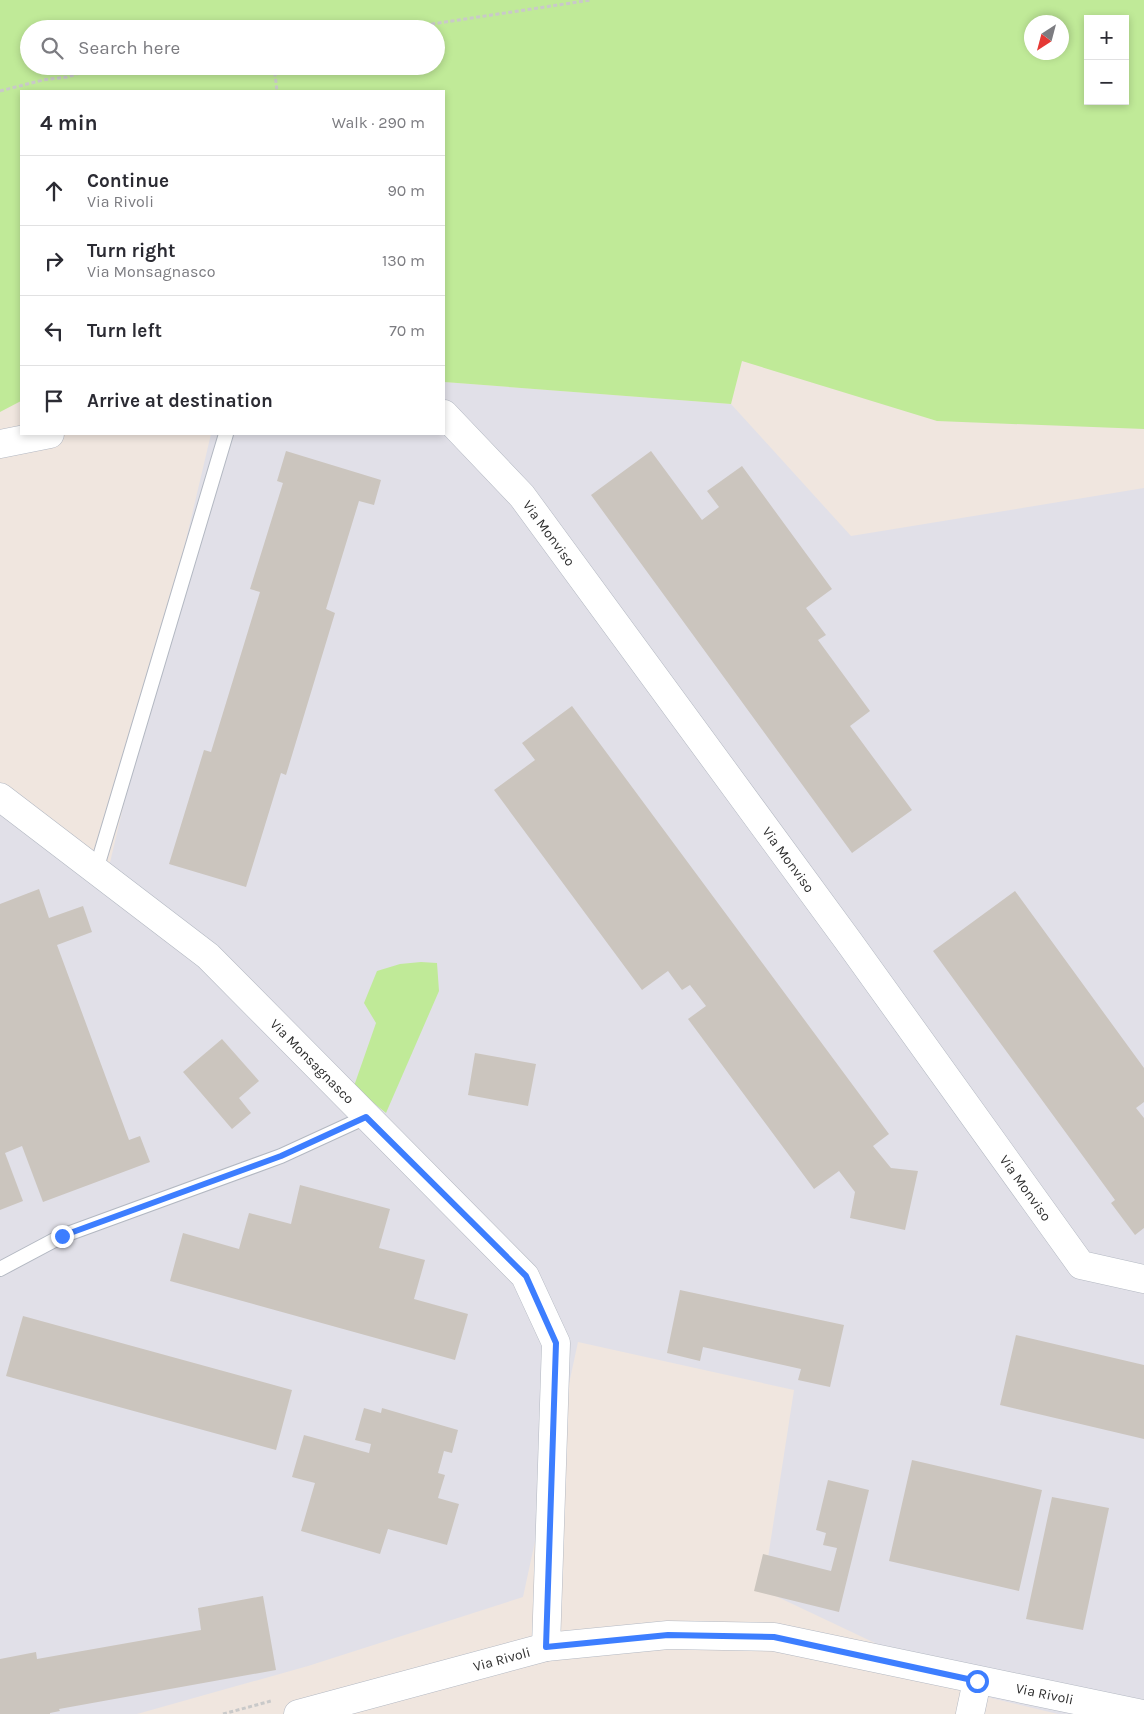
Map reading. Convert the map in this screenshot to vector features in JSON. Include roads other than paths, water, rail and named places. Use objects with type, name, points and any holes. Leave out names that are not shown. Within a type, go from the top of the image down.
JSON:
[{"type":"street","name":"Via Monviso","points":[[445,415],[522,496],[843,934],[1081,1265],[1144,1279]]},
{"type":"street","points":[[0,444],[45,435]]},
{"type":"street","name":"Via Monsagnasco","points":[[0,797],[208,956],[526,1276],[556,1343],[546,1647]]},
{"type":"street","name":"Via Rivoli","points":[[298,1714],[546,1647],[668,1635],[774,1637],[1142,1714]]},
{"type":"street","points":[[970,1714],[977,1681]]},
{"type":"lane","points":[[96,870],[226,435]]},
{"type":"lane","points":[[0,1269],[62,1236],[281,1156],[366,1117]]}]
